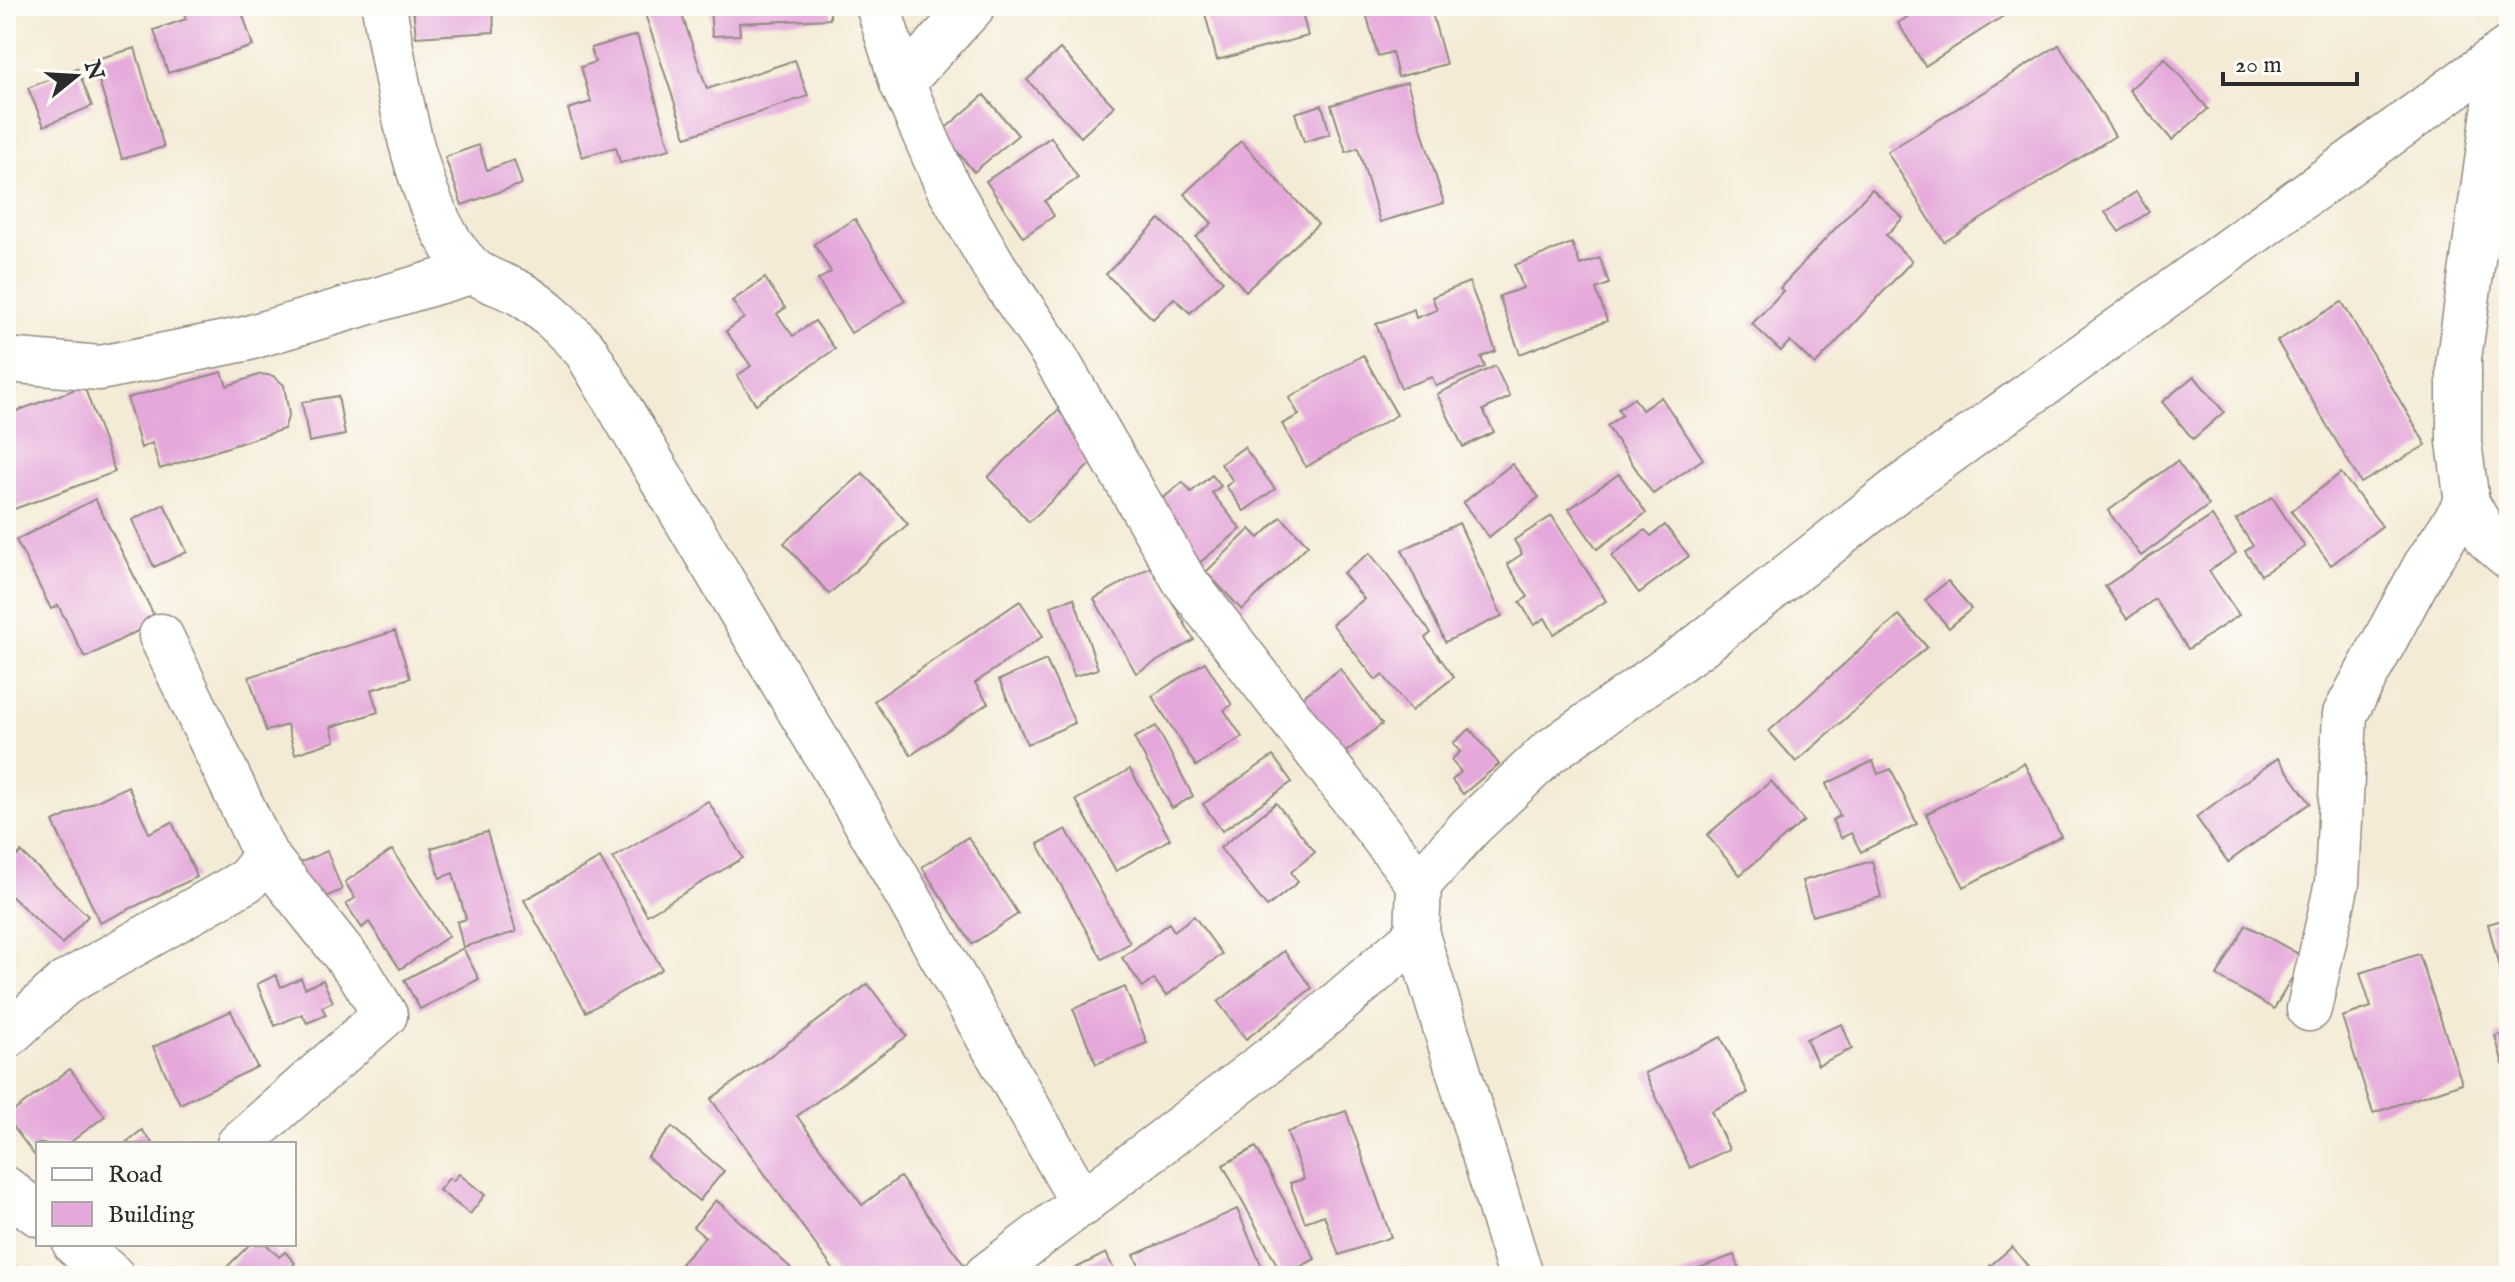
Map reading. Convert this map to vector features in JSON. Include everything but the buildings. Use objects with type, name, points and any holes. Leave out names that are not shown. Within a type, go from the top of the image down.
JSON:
[{"type":"street","points":[[384,6],[395,72],[443,235],[474,271],[522,294],[559,322],[586,351],[865,821],[1083,1204]]},
{"type":"street","points":[[878,6],[902,83],[947,185],[995,268],[1054,355],[1184,580],[1419,884]]},
{"type":"street","points":[[902,83],[973,6]]},
{"type":"street","points":[[2506,52],[2459,358],[2459,442],[2467,503],[2488,539],[2509,557]]},
{"type":"street","points":[[1521,1276],[1417,935],[1419,884],[1470,827],[1548,753],[1699,646],[1897,490],[2506,52]]},
{"type":"street","points":[[6,360],[100,368],[245,339],[474,271]]},
{"type":"street","points":[[2309,1009],[2337,883],[2345,714],[2425,566],[2467,503]]},
{"type":"street","points":[[161,636],[266,856],[360,974],[385,1015],[241,1142]]},
{"type":"street","points":[[6,1037],[64,984],[247,880],[266,856]]},
{"type":"street","points":[[986,1276],[1298,1038],[1417,935]]},
{"type":"street","points":[[6,1189],[36,1212]]}]
